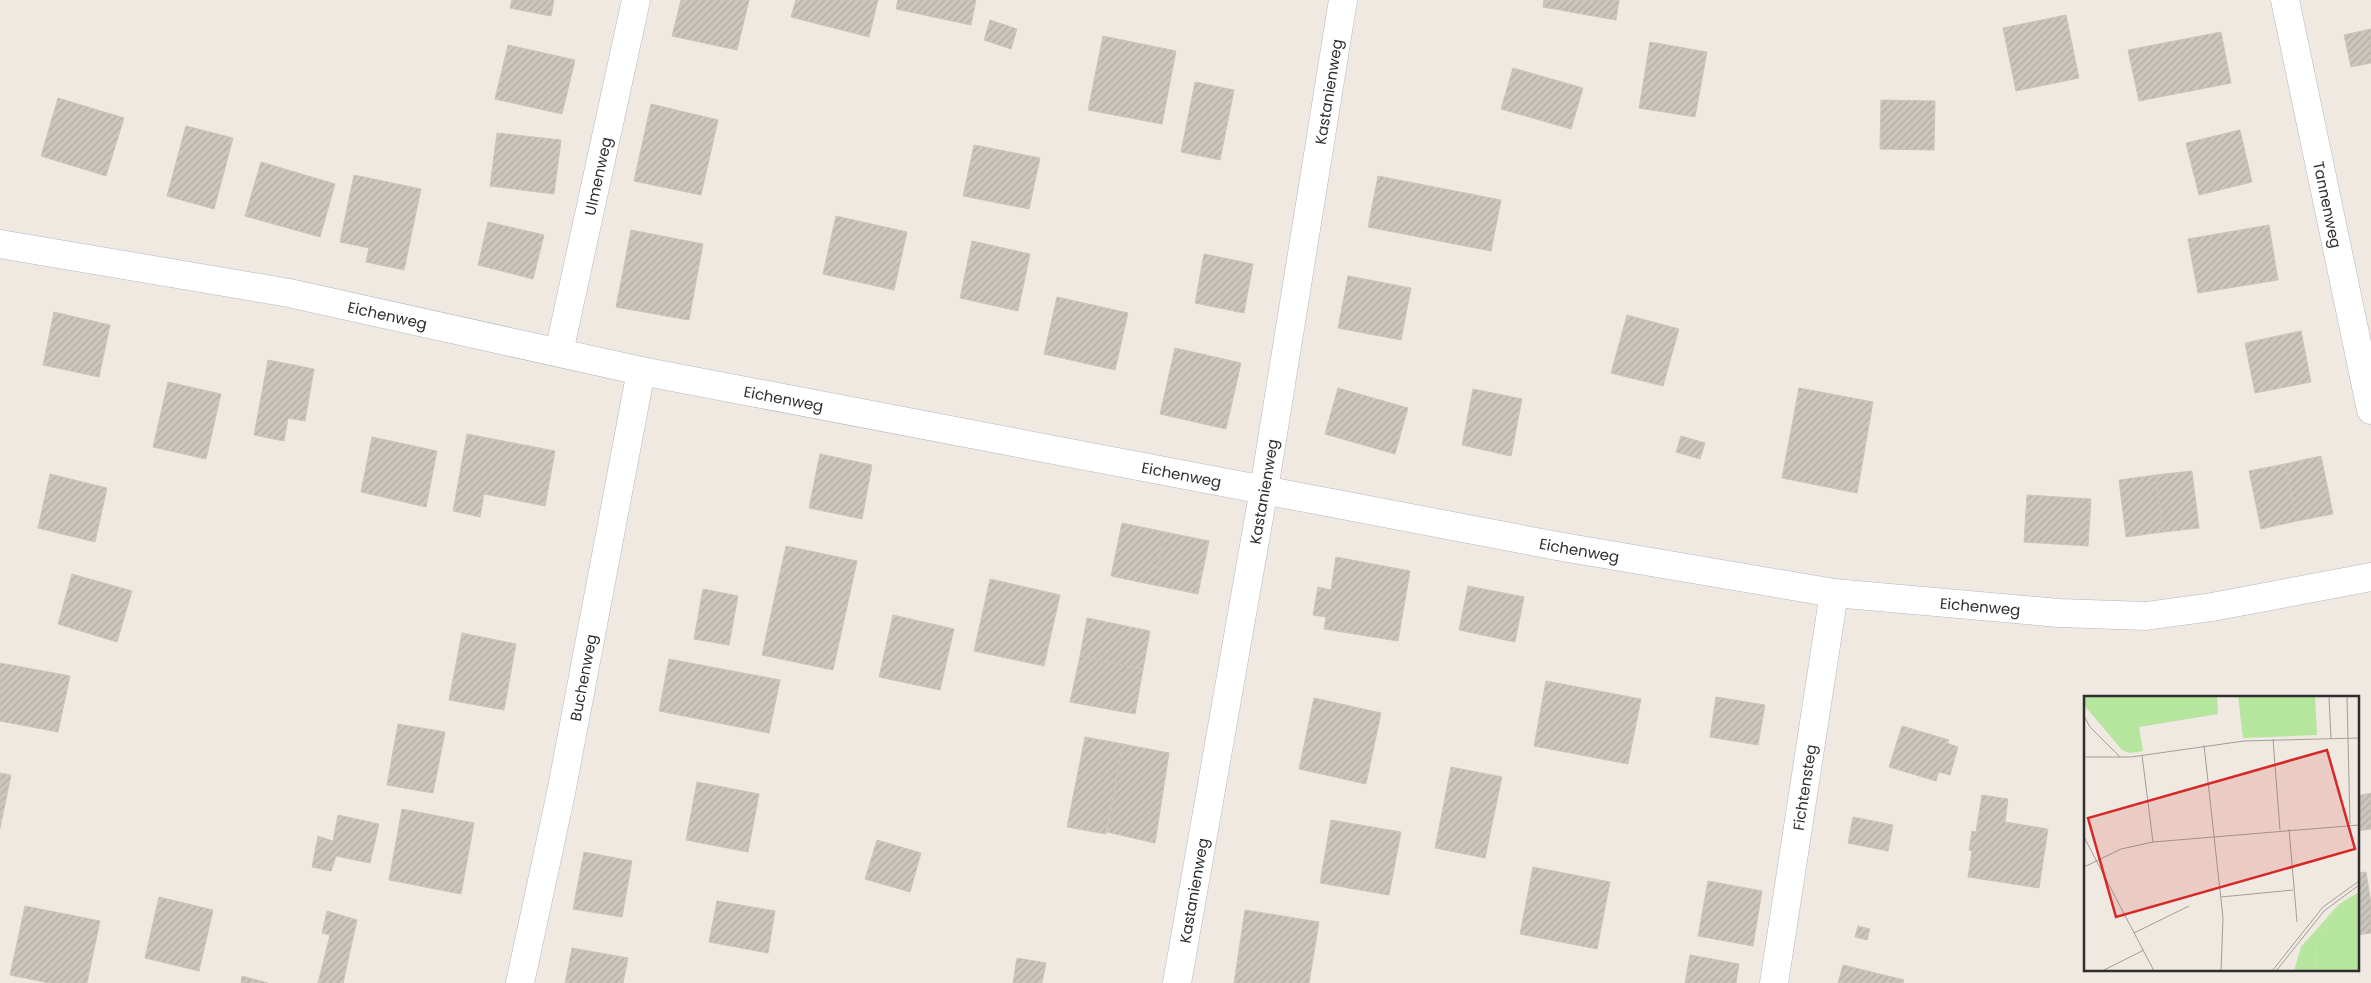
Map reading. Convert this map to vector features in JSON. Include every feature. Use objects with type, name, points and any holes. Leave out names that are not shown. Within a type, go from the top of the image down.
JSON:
[{"type":"street","name":"Ulmenweg","points":[[559,352],[636,0]]},
{"type":"street","name":"Kastanienweg","points":[[1177,983],[1264,489],[1343,0]]},
{"type":"street","name":"Tannenweg","points":[[2286,0],[2371,410]]},
{"type":"street","name":"Eichenweg","points":[[0,244],[288,293],[641,371],[1557,546],[1834,593],[2059,613],[2146,616],[2212,607],[2371,577]]},
{"type":"street","name":"Buchenweg","points":[[520,983],[561,793],[641,371]]},
{"type":"street","name":"Fichtensteg","points":[[1774,983],[1834,593]]},
{"type":"building","points":[[512,0],[554,0],[551,16],[510,8]]},
{"type":"building","points":[[681,0],[749,0],[737,50],[672,36]]},
{"type":"building","points":[[796,0],[878,0],[869,37],[791,17]]},
{"type":"building","points":[[898,0],[976,0],[971,25],[896,9]]},
{"type":"building","points":[[1544,0],[1619,0],[1616,20],[1543,7]]},
{"type":"building","points":[[2066,15],[2079,78],[2016,91],[2003,28]]},
{"type":"building","points":[[990,20],[1017,29],[1011,49],[984,40]]},
{"type":"building","points":[[2371,29],[2371,63],[2351,67],[2344,35]]},
{"type":"building","points":[[2221,32],[2231,83],[2139,101],[2128,50]]},
{"type":"building","points":[[1103,36],[1176,51],[1162,124],[1088,110]]},
{"type":"building","points":[[1650,42],[1707,52],[1695,117],[1639,108]]},
{"type":"building","points":[[508,45],[575,60],[562,114],[495,99]]},
{"type":"building","points":[[1513,68],[1583,88],[1571,129],[1501,109]]},
{"type":"building","points":[[1195,82],[1234,90],[1220,160],[1181,152]]},
{"type":"building","points":[[58,98],[124,118],[106,176],[41,156]]},
{"type":"building","points":[[1881,100],[1935,101],[1934,150],[1880,149]]},
{"type":"building","points":[[651,104],[718,120],[701,195],[634,181]]},
{"type":"building","points":[[186,126],[233,138],[214,209],[167,196]]},
{"type":"building","points":[[2240,130],[2252,182],[2199,195],[2186,143]]},
{"type":"building","points":[[497,133],[561,140],[554,194],[490,186]]},
{"type":"building","points":[[974,145],[1040,158],[1029,209],[963,196]]},
{"type":"building","points":[[261,162],[335,184],[320,237],[245,216]]},
{"type":"building","points":[[354,175],[421,189],[404,270],[366,262],[369,248],[340,242]]},
{"type":"building","points":[[1378,176],[1501,200],[1491,251],[1368,227]]},
{"type":"building","points":[[836,216],[907,232],[894,290],[823,274]]},
{"type":"building","points":[[488,222],[544,235],[533,279],[478,265]]},
{"type":"building","points":[[2269,225],[2278,280],[2198,293],[2188,239]]},
{"type":"building","points":[[631,230],[703,244],[689,320],[616,307]]},
{"type":"building","points":[[972,241],[1030,254],[1018,311],[960,298]]},
{"type":"building","points":[[1204,254],[1253,264],[1244,313],[1195,303]]},
{"type":"building","points":[[1348,276],[1411,288],[1401,340],[1338,328]]},
{"type":"building","points":[[1057,297],[1128,313],[1115,370],[1044,354]]},
{"type":"building","points":[[54,312],[110,325],[99,377],[43,365]]},
{"type":"building","points":[[1627,315],[1679,329],[1663,386],[1611,373]]},
{"type":"building","points":[[2301,331],[2311,382],[2255,393],[2245,343]]},
{"type":"building","points":[[1175,348],[1241,363],[1226,429],[1160,414]]},
{"type":"building","points":[[268,360],[314,369],[305,421],[288,418],[284,441],[254,435]]},
{"type":"building","points":[[168,382],[221,394],[206,459],[153,447]]},
{"type":"building","points":[[1338,388],[1408,408],[1395,454],[1325,434]]},
{"type":"building","points":[[1799,388],[1873,402],[1857,493],[1782,478]]},
{"type":"building","points":[[1473,389],[1522,399],[1511,456],[1462,445]]},
{"type":"building","points":[[467,434],[555,451],[545,506],[484,494],[480,517],[453,511]]},
{"type":"building","points":[[1681,436],[1705,443],[1700,459],[1676,452]]},
{"type":"building","points":[[372,437],[437,451],[426,507],[361,492]]},
{"type":"building","points":[[820,454],[872,465],[862,519],[809,508]]},
{"type":"building","points":[[2321,456],[2333,514],[2297,521],[2285,464]]},
{"type":"building","points":[[2285,464],[2297,521],[2261,529],[2249,471]]},
{"type":"building","points":[[2192,471],[2199,528],[2163,532],[2156,475]]},
{"type":"building","points":[[50,474],[107,488],[95,542],[38,528]]},
{"type":"building","points":[[2156,475],[2163,532],[2126,537],[2119,480]]},
{"type":"building","points":[[2027,495],[2091,499],[2088,546],[2024,542]]},
{"type":"building","points":[[1122,523],[1165,532],[1154,585],[1111,576]]},
{"type":"building","points":[[1165,532],[1209,541],[1198,594],[1154,585]]},
{"type":"building","points":[[786,546],[857,561],[833,670],[762,655]]},
{"type":"building","points":[[1336,557],[1410,571],[1398,641],[1324,629],[1326,617],[1313,615],[1318,587],[1331,590]]},
{"type":"building","points":[[72,574],[132,591],[117,642],[58,624]]},
{"type":"building","points":[[990,579],[1060,595],[1044,666],[974,651]]},
{"type":"building","points":[[1468,586],[1524,597],[1515,642],[1459,630]]},
{"type":"building","points":[[703,589],[738,596],[729,645],[694,639]]},
{"type":"building","points":[[893,615],[954,629],[940,690],[879,677]]},
{"type":"building","points":[[1087,618],[1150,631],[1143,669],[1080,656]]},
{"type":"building","points":[[462,633],[516,644],[504,710],[449,700]]},
{"type":"building","points":[[1080,656],[1143,669],[1135,714],[1070,702]]},
{"type":"building","points":[[669,659],[780,680],[769,733],[659,711]]},
{"type":"building","points":[[0,663],[70,676],[58,732],[0,721]]},
{"type":"building","points":[[1546,681],[1641,699],[1628,764],[1534,746]]},
{"type":"building","points":[[1716,697],[1765,705],[1758,745],[1710,737]]},
{"type":"building","points":[[1314,698],[1381,713],[1366,784],[1299,769]]},
{"type":"building","points":[[398,724],[445,732],[433,793],[387,785]]},
{"type":"building","points":[[1902,726],[1949,740],[1947,743],[1958,747],[1950,775],[1939,772],[1936,781],[1889,767]]},
{"type":"building","points":[[1085,737],[1123,744],[1106,834],[1067,827]]},
{"type":"building","points":[[1123,744],[1169,753],[1155,843],[1107,832]]},
{"type":"building","points":[[1451,767],[1502,777],[1485,858],[1435,848]]},
{"type":"building","points":[[0,773],[11,775],[0,828]]},
{"type":"building","points":[[697,782],[759,794],[748,852],[686,840]]},
{"type":"building","points":[[2371,793],[2371,829],[2358,831],[2358,796]]},
{"type":"building","points":[[1982,795],[2008,799],[2005,822],[2048,829],[2039,888],[1968,877],[1972,851],[1969,850],[1972,831],[1976,832]]},
{"type":"building","points":[[402,809],[474,823],[461,894],[389,880]]},
{"type":"building","points":[[338,815],[379,824],[370,863],[336,856],[331,871],[312,867],[318,836],[333,841]]},
{"type":"building","points":[[1853,817],[1893,825],[1888,851],[1848,843]]},
{"type":"building","points":[[1331,820],[1401,832],[1389,895],[1320,883]]},
{"type":"building","points":[[877,840],[921,853],[910,892],[865,879]]},
{"type":"building","points":[[584,852],[632,861],[622,917],[573,909]]},
{"type":"building","points":[[1533,867],[1610,882],[1597,949],[1520,934]]},
{"type":"building","points":[[2366,872],[2371,903],[2371,933],[2358,935],[2358,873]]},
{"type":"building","points":[[1708,881],[1762,891],[1753,946],[1698,936]]},
{"type":"building","points":[[159,897],[213,910],[199,971],[145,958]]},
{"type":"building","points":[[717,901],[775,911],[768,953],[709,942]]},
{"type":"building","points":[[25,906],[100,921],[87,983],[49,983],[10,975]]},
{"type":"building","points":[[1245,910],[1319,922],[1309,983],[1234,983]]},
{"type":"building","points":[[327,911],[357,920],[343,983],[318,983],[330,935],[322,933]]},
{"type":"building","points":[[1858,926],[1870,929],[1867,940],[1855,937]]},
{"type":"building","points":[[572,948],[628,958],[623,983],[565,983]]},
{"type":"building","points":[[1690,955],[1739,964],[1736,983],[1685,983]]},
{"type":"building","points":[[1017,958],[1046,963],[1042,983],[1013,983]]},
{"type":"building","points":[[1843,965],[1904,980],[1903,983],[1838,983]]},
{"type":"building","points":[[242,976],[268,983],[241,983]]}]
